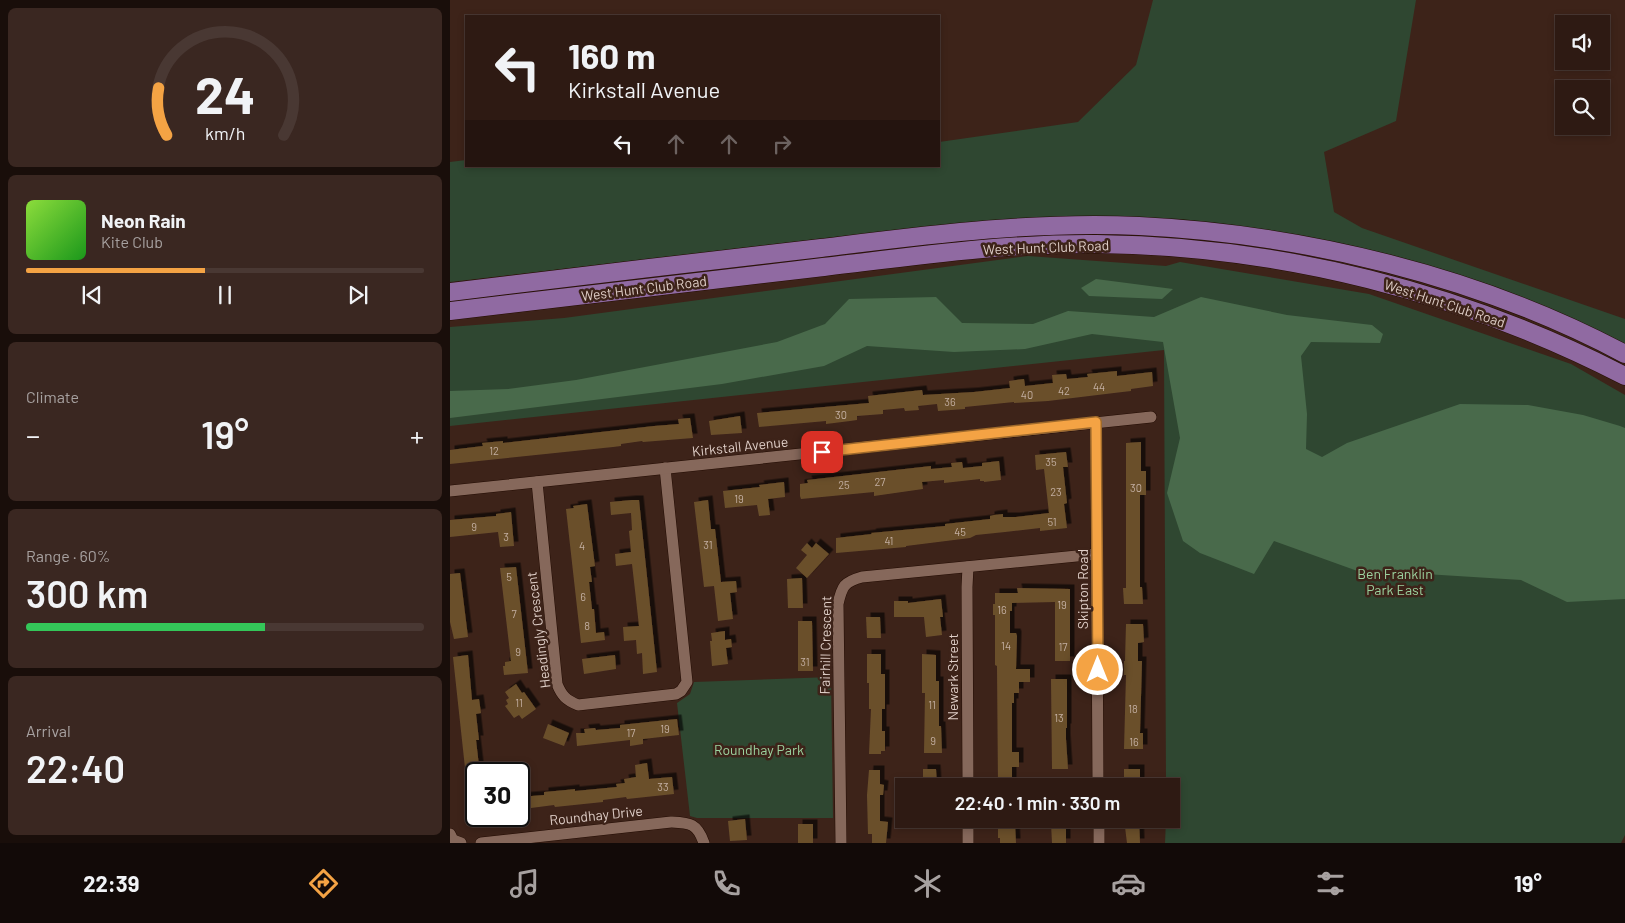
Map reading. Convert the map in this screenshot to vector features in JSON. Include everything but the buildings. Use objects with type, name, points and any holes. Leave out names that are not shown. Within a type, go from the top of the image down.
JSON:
[{"type":"main road","name":"West Hunt Club Road","points":[[450,292],[956,232],[1050,226],[1139,226],[1199,230],[1282,241],[1398,267],[1473,290],[1526,309],[1552,319],[1625,354]]},
{"type":"main road","name":"West Hunt Club Road","points":[[450,311],[974,249],[1066,244],[1165,247],[1228,253],[1288,262],[1415,291],[1531,332],[1625,376]]},
{"type":"street","name":"Kirkstall Avenue","points":[[450,491],[1151,417]]},
{"type":"street","name":"Skipton Road","points":[[1096,422],[1098,778]]},
{"type":"street","name":"Headingly Crescent","points":[[537,482],[557,684],[562,695],[568,701],[578,705],[676,694],[681,691],[687,682],[665,468]]},
{"type":"street","name":"Fairhill Crescent","points":[[841,843],[838,604],[841,590],[848,581],[862,576],[1097,554]]},
{"type":"street","name":"Newark Street","points":[[968,567],[966,587],[968,778]]},
{"type":"street","name":"Roundhay Drive","points":[[481,843],[671,822],[692,824],[700,833],[704,843]]},
{"type":"street","points":[[968,828],[968,843]]},
{"type":"street","points":[[1098,828],[1099,843]]},
{"type":"street","points":[[450,834],[453,840],[461,843]]},
{"type":"green space","points":[[1153,0],[1416,0],[1396,121],[1324,152],[1334,212],[1362,228],[1625,319],[1625,347],[1421,265],[1309,237],[1149,218],[1046,217],[886,231],[450,282],[450,162],[465,160],[465,167],[940,167],[940,142],[1078,122],[1136,65]]},
{"type":"green space","name":"Ben Franklin Park East","points":[[1028,256],[1166,266],[1180,262],[1369,294],[1571,364],[1625,395],[1625,835],[1621,843],[1165,843],[1166,828],[1180,828],[1180,778],[1166,778],[1164,350],[450,426],[450,327],[564,318]]},
{"type":"green space","points":[[1096,279],[1173,289],[1162,299],[1089,296],[1081,288]]},
{"type":"green space","points":[[936,297],[962,323],[1033,324],[1068,311],[1154,317],[1201,297],[1287,315],[1372,325],[1383,334],[1380,343],[1311,342],[1301,356],[1307,414],[1306,449],[1322,457],[1347,443],[1460,404],[1528,405],[1583,415],[1625,428],[1625,599],[1567,602],[1521,580],[1409,573],[1386,575],[1363,573],[1274,541],[1254,574],[1200,553],[1183,541],[1167,493],[1180,438],[1163,342],[1092,334],[1025,349],[954,352],[867,346],[824,366],[722,384],[450,418],[450,391],[508,389],[576,380],[777,342],[825,324],[849,299]]},
{"type":"green space","name":"Roundhay Park","points":[[831,677],[833,818],[697,818],[690,816],[677,703],[690,694],[694,682]]},
{"type":"route","points":[[822,452],[1096,422],[1098,670]]}]
